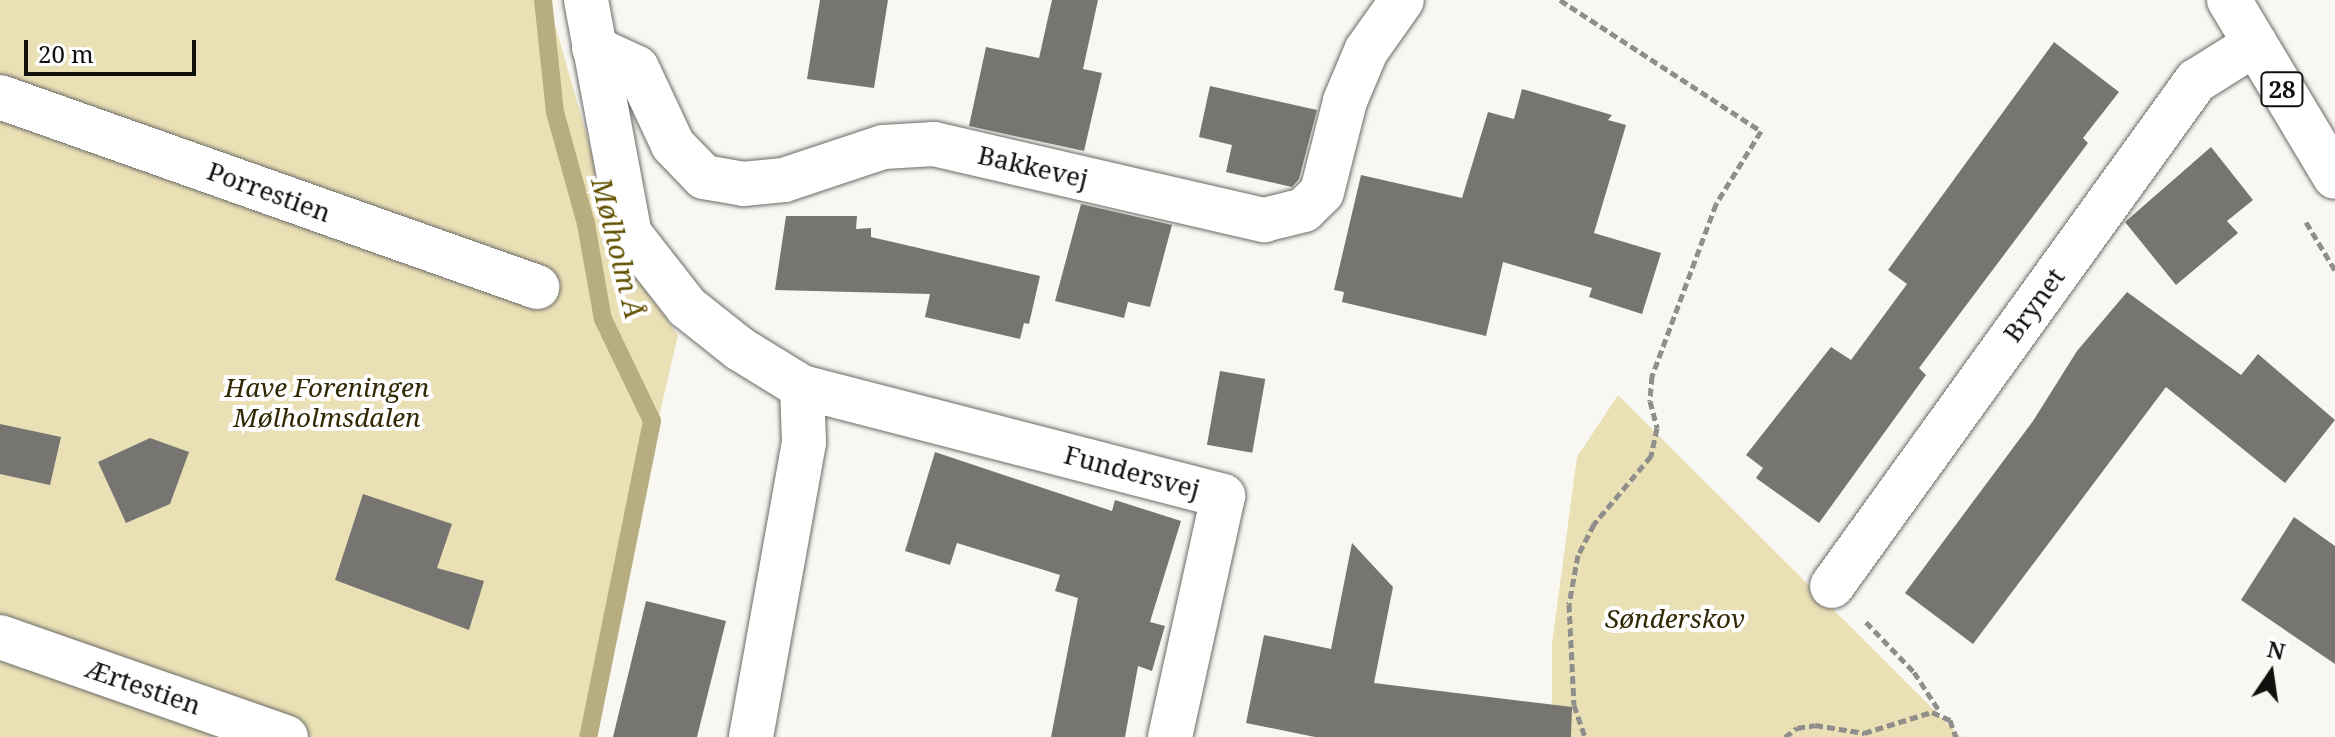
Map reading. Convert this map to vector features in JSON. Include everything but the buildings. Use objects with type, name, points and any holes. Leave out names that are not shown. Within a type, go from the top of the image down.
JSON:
[{"type":"street","name":"Fundersvej","points":[[586,0],[630,234],[687,307],[740,349],[802,387],[1223,496],[1170,737]]},
{"type":"street","name":"Bakkevej","points":[[594,48],[637,68],[673,145],[704,177],[743,184],[784,180],[883,147],[934,144],[1264,220],[1304,210],[1322,192],[1345,101],[1366,51],[1402,0]]},
{"type":"street","name":"28","points":[[2229,0],[2331,160]]},
{"type":"street","name":"Brynet","points":[[1832,586],[2196,81],[2255,44]]},
{"type":"street","name":"Porrestien","points":[[0,97],[537,287]]},
{"type":"street","points":[[751,737],[804,442],[802,387]]},
{"type":"street","name":"Ærtestien","points":[[0,637],[286,737]]},
{"type":"path","points":[[1560,0],[1761,131],[1716,204],[1652,376],[1650,401],[1657,428],[1651,456],[1594,524],[1578,555],[1569,604],[1574,705],[1585,737]]},
{"type":"path","points":[[1832,586],[1914,672],[1956,737]]},
{"type":"path","points":[[1785,737],[1797,728],[1815,725],[1864,733],[1941,713]]},
{"type":"green space","name":"Have Foreningen Mølholmsdalen","points":[[0,0],[548,0],[621,256],[678,335],[584,737],[0,737]]},
{"type":"green space","name":"Sønderskov","points":[[1618,395],[1961,737],[1552,737],[1552,644],[1577,457]]},
{"type":"waterway","name":"Mølholm Å","points":[[543,0],[555,112],[586,224],[603,319],[652,421],[588,737]]}]
